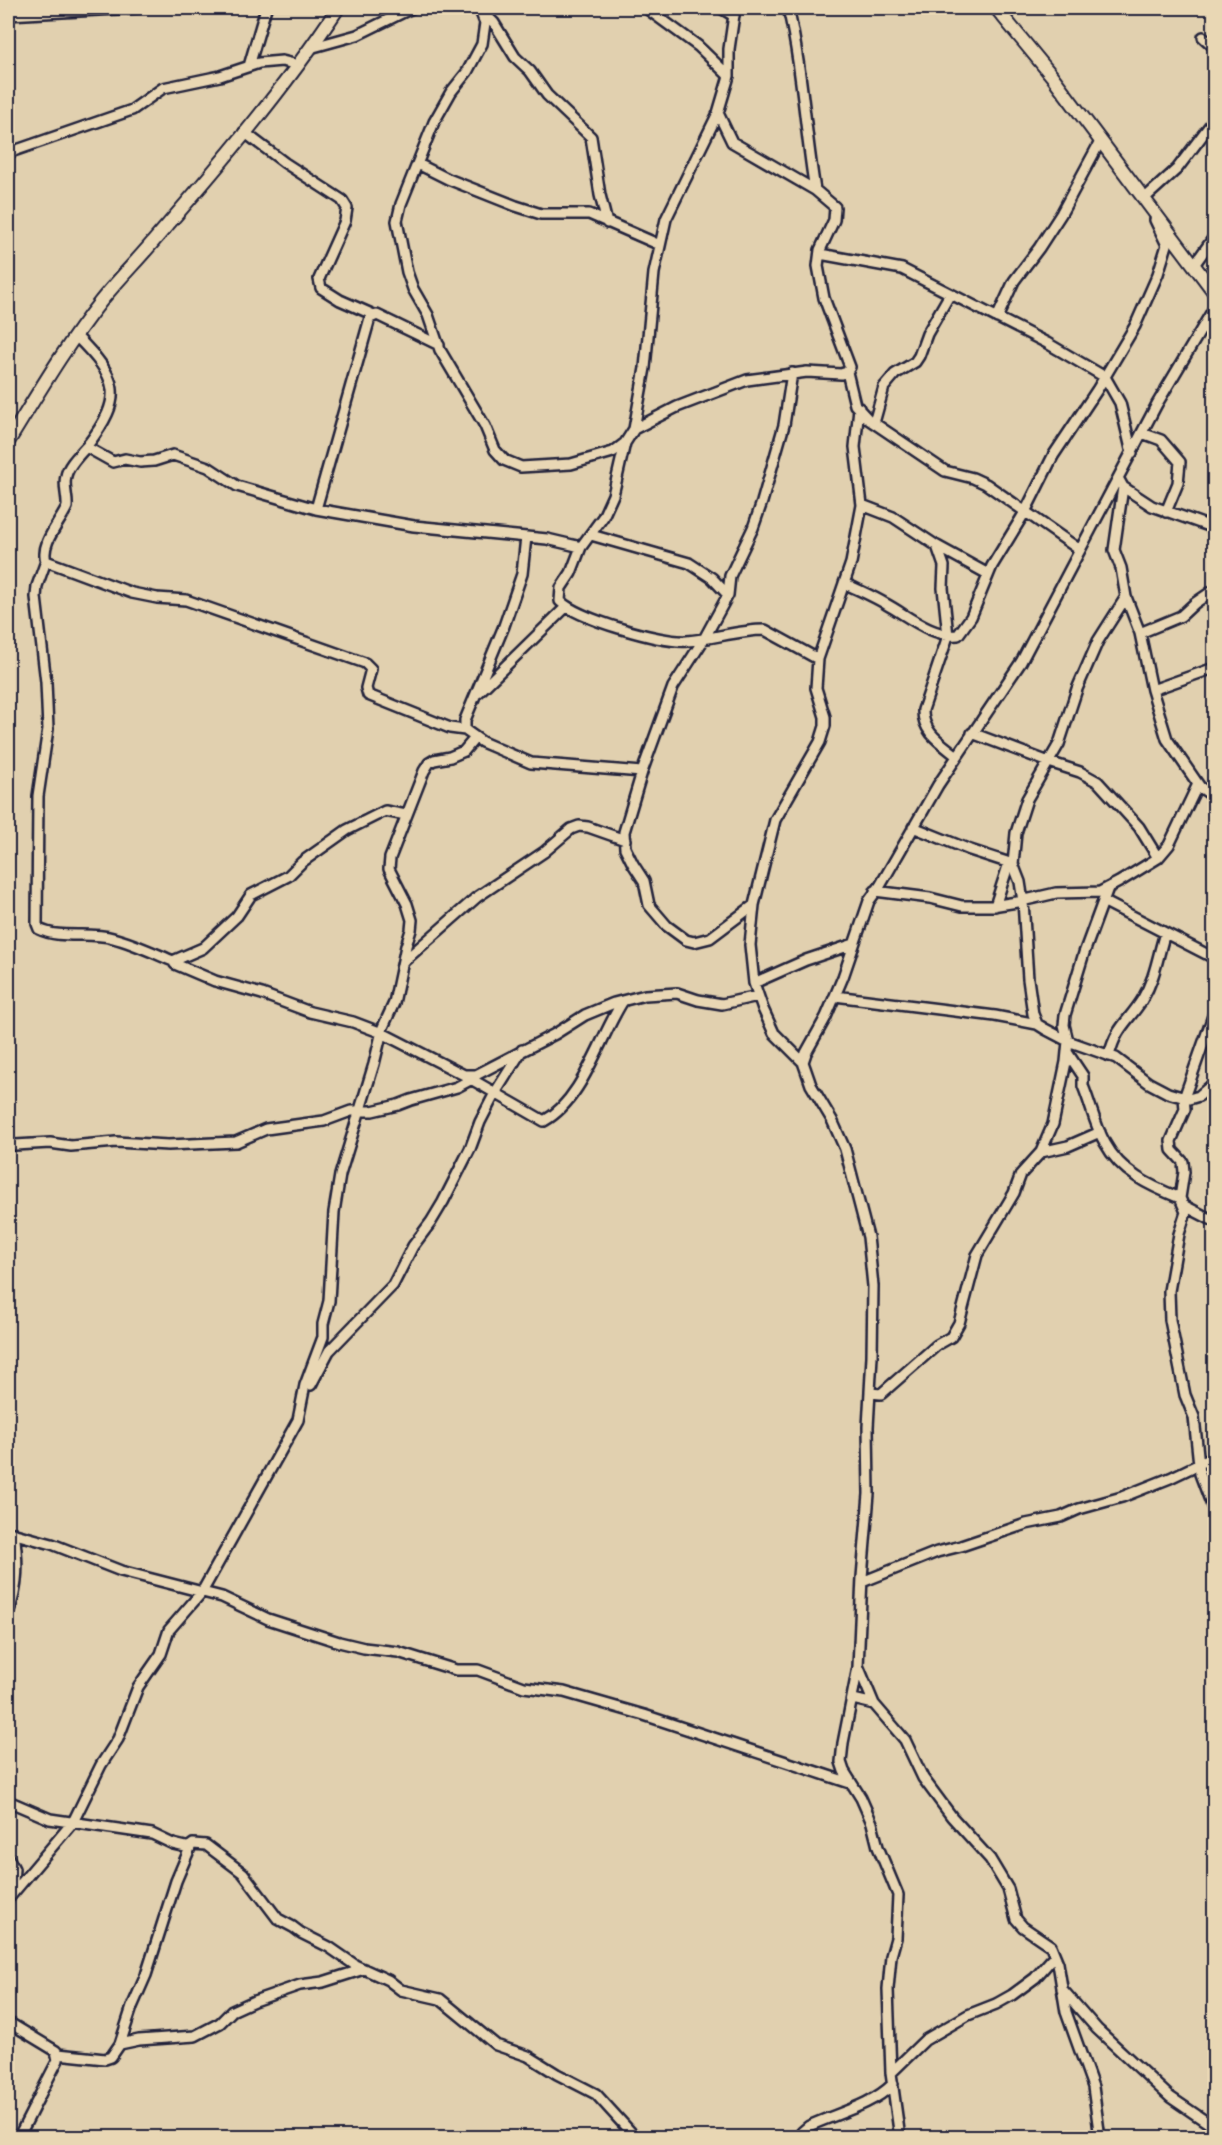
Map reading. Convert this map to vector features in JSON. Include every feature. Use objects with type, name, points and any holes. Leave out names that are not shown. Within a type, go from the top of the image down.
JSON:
[{"type":"street","points":[[8,15],[36,15],[67,9],[135,8]]},
{"type":"street","points":[[249,66],[266,8]]},
{"type":"street","points":[[8,441],[101,301],[244,132],[298,65],[338,8]]},
{"type":"street","points":[[310,48],[357,35],[412,8]]},
{"type":"street","points":[[479,8],[485,23],[482,44],[467,72],[451,92],[434,122],[401,204],[398,220],[407,272],[452,372],[484,426],[495,450],[504,460],[521,467],[571,464],[613,452],[625,443]]},
{"type":"street","points":[[479,8],[494,22],[509,49],[530,71],[547,95],[591,137],[607,223]]},
{"type":"street","points":[[646,8],[698,46],[729,76]]},
{"type":"street","points":[[721,8],[734,12],[729,49],[729,76],[718,113],[666,219],[654,273],[645,368],[634,429],[625,443],[613,495],[603,517],[581,547],[571,573],[561,588],[560,601],[566,607],[604,623],[665,640],[685,641],[765,630],[818,659]]},
{"type":"street","points":[[788,8],[798,47],[815,190]]},
{"type":"street","points":[[996,8],[1101,140],[1215,292]]},
{"type":"street","points":[[1203,37],[1215,47]]},
{"type":"street","points":[[8,153],[132,110],[163,88],[249,66],[282,61],[298,65]]},
{"type":"street","points":[[718,113],[732,142],[815,190],[835,207],[834,220],[820,254],[818,266],[824,298],[849,367],[847,372],[855,405],[874,423],[945,471],[986,484],[1080,550]]},
{"type":"street","points":[[1145,198],[1177,169],[1215,120]]},
{"type":"street","points":[[244,132],[285,163],[342,200],[347,208],[345,221],[319,279],[321,288],[330,295],[439,345]]},
{"type":"street","points":[[997,318],[1014,281],[1061,214],[1101,140]]},
{"type":"street","points":[[418,164],[448,179],[541,214],[589,214],[660,245]]},
{"type":"street","points":[[844,584],[885,603],[915,622],[948,636],[958,635],[971,617],[988,574],[1025,512],[1053,456],[1105,377],[1135,326],[1158,274],[1167,245],[1145,198]]},
{"type":"street","points":[[1194,264],[1215,237]]},
{"type":"street","points":[[820,254],[902,269],[1047,343],[1105,377],[1120,403],[1132,453]]},
{"type":"street","points":[[874,423],[884,387],[895,374],[906,369],[919,356],[927,334],[950,294]]},
{"type":"street","points":[[803,1062],[835,996],[869,901],[957,756],[1021,662],[1142,433],[1183,359],[1215,308]]},
{"type":"street","points":[[316,509],[370,318],[374,315]]},
{"type":"street","points":[[76,336],[90,350],[111,382],[113,390],[111,407],[89,443],[66,473],[67,507],[49,538],[46,561],[36,597],[45,674],[48,729],[38,796],[37,924],[41,930],[52,934],[112,937],[174,961],[175,964],[215,981],[353,1022],[382,1033],[468,1077],[544,1120],[554,1116],[582,1079],[598,1053],[603,1035],[623,1001]]},
{"type":"street","points":[[634,429],[677,407],[747,380],[792,373],[841,374],[847,372]]},
{"type":"street","points":[[754,905],[710,938],[694,942],[686,940],[667,926],[649,905],[644,881],[625,848],[624,832],[642,772],[673,687],[704,639],[728,595],[730,576],[753,528],[784,425],[792,373]]},
{"type":"street","points":[[859,408],[855,447],[862,505],[851,563],[818,659],[816,688],[825,717],[825,726],[820,742],[775,820],[754,905],[750,945],[754,983],[758,996],[774,1033],[803,1062],[811,1085],[832,1120],[845,1149],[868,1237],[873,1286],[867,1447],[869,1494],[858,1667],[841,1762],[872,1823],[878,1847],[898,1895],[896,1938],[890,1963],[888,1989],[891,2073],[900,2138]]},
{"type":"street","points":[[1142,433],[1161,440],[1180,462],[1178,483],[1166,512]]},
{"type":"street","points":[[89,443],[88,448],[113,462],[125,459],[140,462],[154,461],[173,455],[208,467],[237,486],[316,509],[451,531],[548,539],[581,547]]},
{"type":"street","points":[[1118,478],[1123,487],[1152,507],[1215,528]]},
{"type":"street","points":[[1123,487],[1114,550],[1121,568],[1126,597],[1140,633],[1152,690],[1167,739],[1198,784],[1215,797]]},
{"type":"street","points":[[862,505],[893,517],[937,546],[988,574]]},
{"type":"street","points":[[591,535],[689,563],[712,578],[728,595]]},
{"type":"street","points":[[465,729],[465,720],[504,626],[522,574],[526,537]]},
{"type":"street","points":[[937,546],[945,566],[943,588],[948,636],[923,710],[923,720],[934,738],[957,756]]},
{"type":"street","points":[[46,561],[132,593],[186,600],[365,663],[371,669],[366,688],[368,695],[450,728],[465,729],[475,738],[531,763],[642,772]]},
{"type":"street","points":[[1140,633],[1182,616],[1195,603],[1212,594]]},
{"type":"street","points":[[995,906],[1011,863],[1020,815],[1059,744],[1077,689],[1098,641],[1126,597]]},
{"type":"street","points":[[474,697],[566,607]]},
{"type":"street","points":[[1152,690],[1215,668]]},
{"type":"street","points":[[972,733],[1080,772],[1098,782],[1138,827],[1158,858]]},
{"type":"street","points":[[10,1896],[73,1822],[101,1765],[118,1738],[138,1687],[160,1654],[169,1630],[201,1592],[298,1420],[303,1396],[323,1337],[323,1324],[329,1301],[334,1212],[339,1175],[393,1003],[411,930],[412,920],[407,904],[389,869],[390,858],[406,814],[429,763],[464,751],[475,738]]},
{"type":"street","points":[[875,891],[930,898],[962,906],[995,906],[1056,893],[1100,892],[1158,858],[1169,845],[1198,784]]},
{"type":"street","points":[[174,961],[202,948],[237,916],[251,895],[288,876],[302,862],[347,830],[385,811],[406,814]]},
{"type":"street","points":[[403,962],[477,897],[544,852],[571,829],[579,826],[588,827],[625,840]]},
{"type":"street","points":[[913,827],[970,850],[1011,863],[1020,882],[1028,979],[1033,1014],[1037,1024]]},
{"type":"street","points":[[870,1393],[881,1394],[937,1345],[951,1337],[959,1323],[976,1255],[1014,1193],[1021,1174],[1041,1152],[1053,1124],[1067,1052],[1065,1015],[1084,953],[1108,888]]},
{"type":"street","points":[[1103,901],[1215,958]]},
{"type":"street","points":[[1109,1056],[1112,1042],[1141,1001],[1155,974],[1165,933]]},
{"type":"street","points":[[754,983],[806,960],[854,944]]},
{"type":"street","points":[[8,1143],[15,1146],[50,1143],[71,1146],[116,1143],[168,1145],[236,1142],[266,1129],[306,1124],[351,1111],[372,1111],[458,1087],[468,1077],[555,1034],[585,1016],[623,1001],[645,995],[677,993],[698,1000],[722,1004],[758,996]]},
{"type":"street","points":[[835,996],[995,1016],[1037,1024],[1068,1041],[1109,1056],[1129,1067],[1149,1083],[1184,1098],[1199,1096],[1215,1083]]},
{"type":"street","points":[[1215,1013],[1184,1098],[1185,1109],[1171,1141],[1172,1150],[1183,1162],[1182,1202],[1186,1212],[1179,1234],[1169,1303],[1177,1363],[1185,1395],[1194,1417],[1200,1474],[1215,1511]]},
{"type":"street","points":[[303,1396],[311,1386],[329,1351],[399,1277],[413,1245],[443,1202],[495,1093],[522,1050]]},
{"type":"street","points":[[1067,1052],[1083,1076],[1083,1086],[1106,1146],[1125,1169],[1152,1187],[1215,1221]]},
{"type":"street","points":[[1041,1152],[1068,1146],[1100,1132]]},
{"type":"street","points":[[862,1582],[936,1552],[1026,1524],[1061,1517],[1079,1509],[1122,1497],[1215,1457]]},
{"type":"street","points":[[11,1532],[52,1544],[121,1571],[232,1601],[287,1626],[339,1642],[405,1654],[456,1670],[478,1670],[524,1687],[564,1692],[645,1715],[850,1783]]},
{"type":"street","points":[[8,1613],[15,1587],[18,1560],[11,1532]]},
{"type":"street","points":[[858,1667],[874,1704],[904,1740],[923,1778],[952,1817],[990,1859],[1008,1889],[1016,1918],[1023,1927],[1051,1946],[1056,1958],[1066,2012],[1093,2087],[1100,2138]]},
{"type":"street","points":[[853,1699],[874,1704]]},
{"type":"street","points":[[8,1801],[51,1819],[152,1834],[173,1844],[189,1847]]},
{"type":"street","points":[[8,2022],[58,2054],[105,2059],[111,2057],[120,2044],[132,2007],[146,1975],[189,1847],[193,1844],[206,1845],[243,1873],[268,1905],[274,1917],[364,1969],[388,1980],[401,1990],[440,1999],[496,2044],[528,2056],[596,2094],[636,2138]]},
{"type":"street","points":[[8,1857],[14,1869],[10,1896]]},
{"type":"street","points":[[891,2073],[925,2040],[968,2015],[1012,1995],[1056,1958]]},
{"type":"street","points":[[120,2044],[139,2040],[195,2036],[254,2001],[300,1985],[323,1982],[364,1969]]},
{"type":"street","points":[[1062,1989],[1097,2029],[1170,2097],[1215,2127]]},
{"type":"street","points":[[18,2138],[58,2060],[58,2054]]},
{"type":"street","points":[[801,2138],[802,2133],[809,2126],[870,2101],[893,2084]]}]
